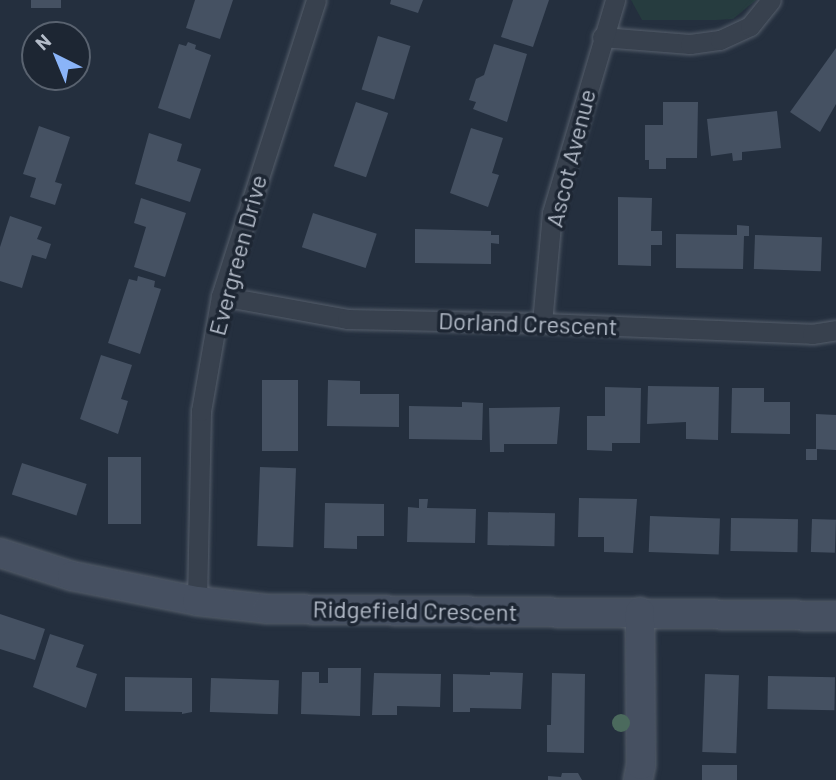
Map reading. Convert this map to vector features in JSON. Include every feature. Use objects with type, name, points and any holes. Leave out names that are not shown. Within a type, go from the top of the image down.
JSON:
[{"type":"street","name":"Evergreen Drive","points":[[197,601],[201,411],[220,296],[316,0]]},
{"type":"street","name":"Ascot Avenue","points":[[542,323],[552,213],[615,0]]},
{"type":"street","points":[[602,37],[690,44],[720,40],[750,26],[771,0]]},
{"type":"street","name":"Dorland Crescent","points":[[220,296],[347,319],[542,323],[812,334],[836,330]]},
{"type":"street","name":"Ridgefield Crescent","points":[[0,553],[72,576],[197,601],[267,609],[836,616]]},
{"type":"street","points":[[638,780],[641,765],[640,612]]},
{"type":"green space","points":[[631,0],[756,0],[733,19],[642,20]]},
{"type":"building","points":[[31,0],[61,0],[61,8],[31,8]]},
{"type":"building","points":[[195,0],[233,0],[220,39],[186,28]]},
{"type":"building","points":[[391,0],[423,0],[418,13],[390,4]]},
{"type":"building","points":[[513,0],[549,0],[533,47],[501,37]]},
{"type":"building","points":[[378,36],[411,46],[394,99],[362,90]]},
{"type":"building","points":[[188,42],[196,45],[195,49],[211,55],[190,119],[158,108],[179,44],[186,46]]},
{"type":"building","points":[[494,44],[527,54],[507,122],[473,109],[476,102],[469,100],[476,79],[484,75]]},
{"type":"building","points":[[836,48],[836,104],[820,132],[790,112]]},
{"type":"building","points":[[356,102],[388,113],[366,177],[334,166]]},
{"type":"building","points":[[663,102],[698,102],[697,158],[666,158],[666,169],[649,169],[649,160],[645,160],[645,125],[663,125]]},
{"type":"building","points":[[777,111],[781,148],[742,152],[742,160],[733,161],[732,153],[711,156],[707,119]]},
{"type":"building","points":[[39,126],[70,137],[55,182],[62,184],[55,205],[30,197],[36,178],[23,174]]},
{"type":"building","points":[[471,128],[503,138],[492,173],[499,175],[488,207],[450,193]]},
{"type":"building","points":[[149,133],[182,144],[177,161],[201,169],[190,202],[135,184]]},
{"type":"building","points":[[618,197],[652,198],[651,231],[662,231],[662,245],[651,245],[651,266],[618,265]]},
{"type":"building","points":[[141,198],[186,213],[165,277],[134,267],[146,227],[134,223]]},
{"type":"building","points":[[313,213],[377,234],[366,268],[302,247]]},
{"type":"building","points":[[10,216],[42,227],[37,239],[51,244],[46,259],[32,255],[22,288],[0,281],[0,247]]},
{"type":"building","points":[[737,225],[749,226],[749,236],[744,236],[743,269],[676,268],[676,234],[737,235]]},
{"type":"building","points":[[415,229],[491,231],[491,235],[499,235],[499,244],[491,243],[491,264],[415,263]]},
{"type":"building","points":[[755,235],[822,237],[821,271],[754,269]]},
{"type":"building","points":[[138,276],[155,281],[154,287],[161,289],[140,354],[108,343],[129,279],[137,281]]},
{"type":"building","points":[[101,355],[132,365],[121,399],[128,401],[118,434],[80,419]]},
{"type":"building","points":[[262,380],[298,380],[298,451],[262,451]]},
{"type":"building","points":[[328,380],[360,381],[360,394],[399,394],[399,427],[327,426]]},
{"type":"building","points":[[648,386],[719,387],[718,440],[686,439],[686,422],[647,424]]},
{"type":"building","points":[[605,387],[641,388],[640,443],[612,443],[612,451],[587,450],[587,416],[605,416]]},
{"type":"building","points":[[732,388],[764,388],[764,402],[790,402],[790,434],[731,433]]},
{"type":"building","points":[[462,402],[483,403],[482,440],[409,439],[409,406],[462,407]]},
{"type":"building","points":[[560,407],[557,444],[504,444],[504,452],[490,452],[489,408]]},
{"type":"building","points":[[816,414],[836,415],[836,450],[817,449],[817,460],[806,460],[806,449],[816,449]]},
{"type":"building","points":[[108,457],[141,457],[141,524],[108,524]]},
{"type":"building","points":[[22,463],[87,484],[76,515],[12,494]]},
{"type":"building","points":[[260,467],[296,468],[293,547],[257,546]]},
{"type":"building","points":[[579,498],[637,499],[633,553],[604,552],[604,537],[578,537]]},
{"type":"building","points":[[419,499],[428,499],[427,508],[476,509],[475,543],[407,542],[408,507],[419,508]]},
{"type":"building","points":[[325,503],[384,504],[384,536],[357,536],[357,549],[324,548]]},
{"type":"building","points":[[488,512],[555,513],[554,546],[487,545]]},
{"type":"building","points":[[650,516],[720,518],[719,554],[649,552]]},
{"type":"building","points":[[731,518],[798,519],[797,552],[730,551]]},
{"type":"building","points":[[812,519],[836,520],[835,553],[811,552]]},
{"type":"building","points":[[0,614],[45,629],[35,660],[0,649]]},
{"type":"building","points":[[50,634],[84,645],[76,667],[97,674],[86,708],[33,687]]},
{"type":"building","points":[[328,668],[361,668],[360,716],[301,714],[302,672],[319,672],[319,683],[328,683]]},
{"type":"building","points":[[490,672],[523,673],[521,709],[470,708],[470,712],[453,712],[453,674],[490,675]]},
{"type":"building","points":[[374,673],[441,674],[440,707],[397,706],[397,715],[372,715]]},
{"type":"building","points":[[552,673],[585,674],[584,753],[547,752],[547,725],[551,725]]},
{"type":"building","points":[[705,674],[739,675],[736,753],[702,752]]},
{"type":"building","points":[[768,676],[835,677],[834,710],[767,709]]},
{"type":"building","points":[[125,677],[192,678],[192,712],[182,714],[125,711]]},
{"type":"building","points":[[211,678],[279,680],[278,714],[210,712]]},
{"type":"building","points":[[702,765],[737,765],[737,780],[702,780]]},
{"type":"building","points":[[562,773],[578,773],[582,780],[548,780],[548,776],[561,777]]}]
